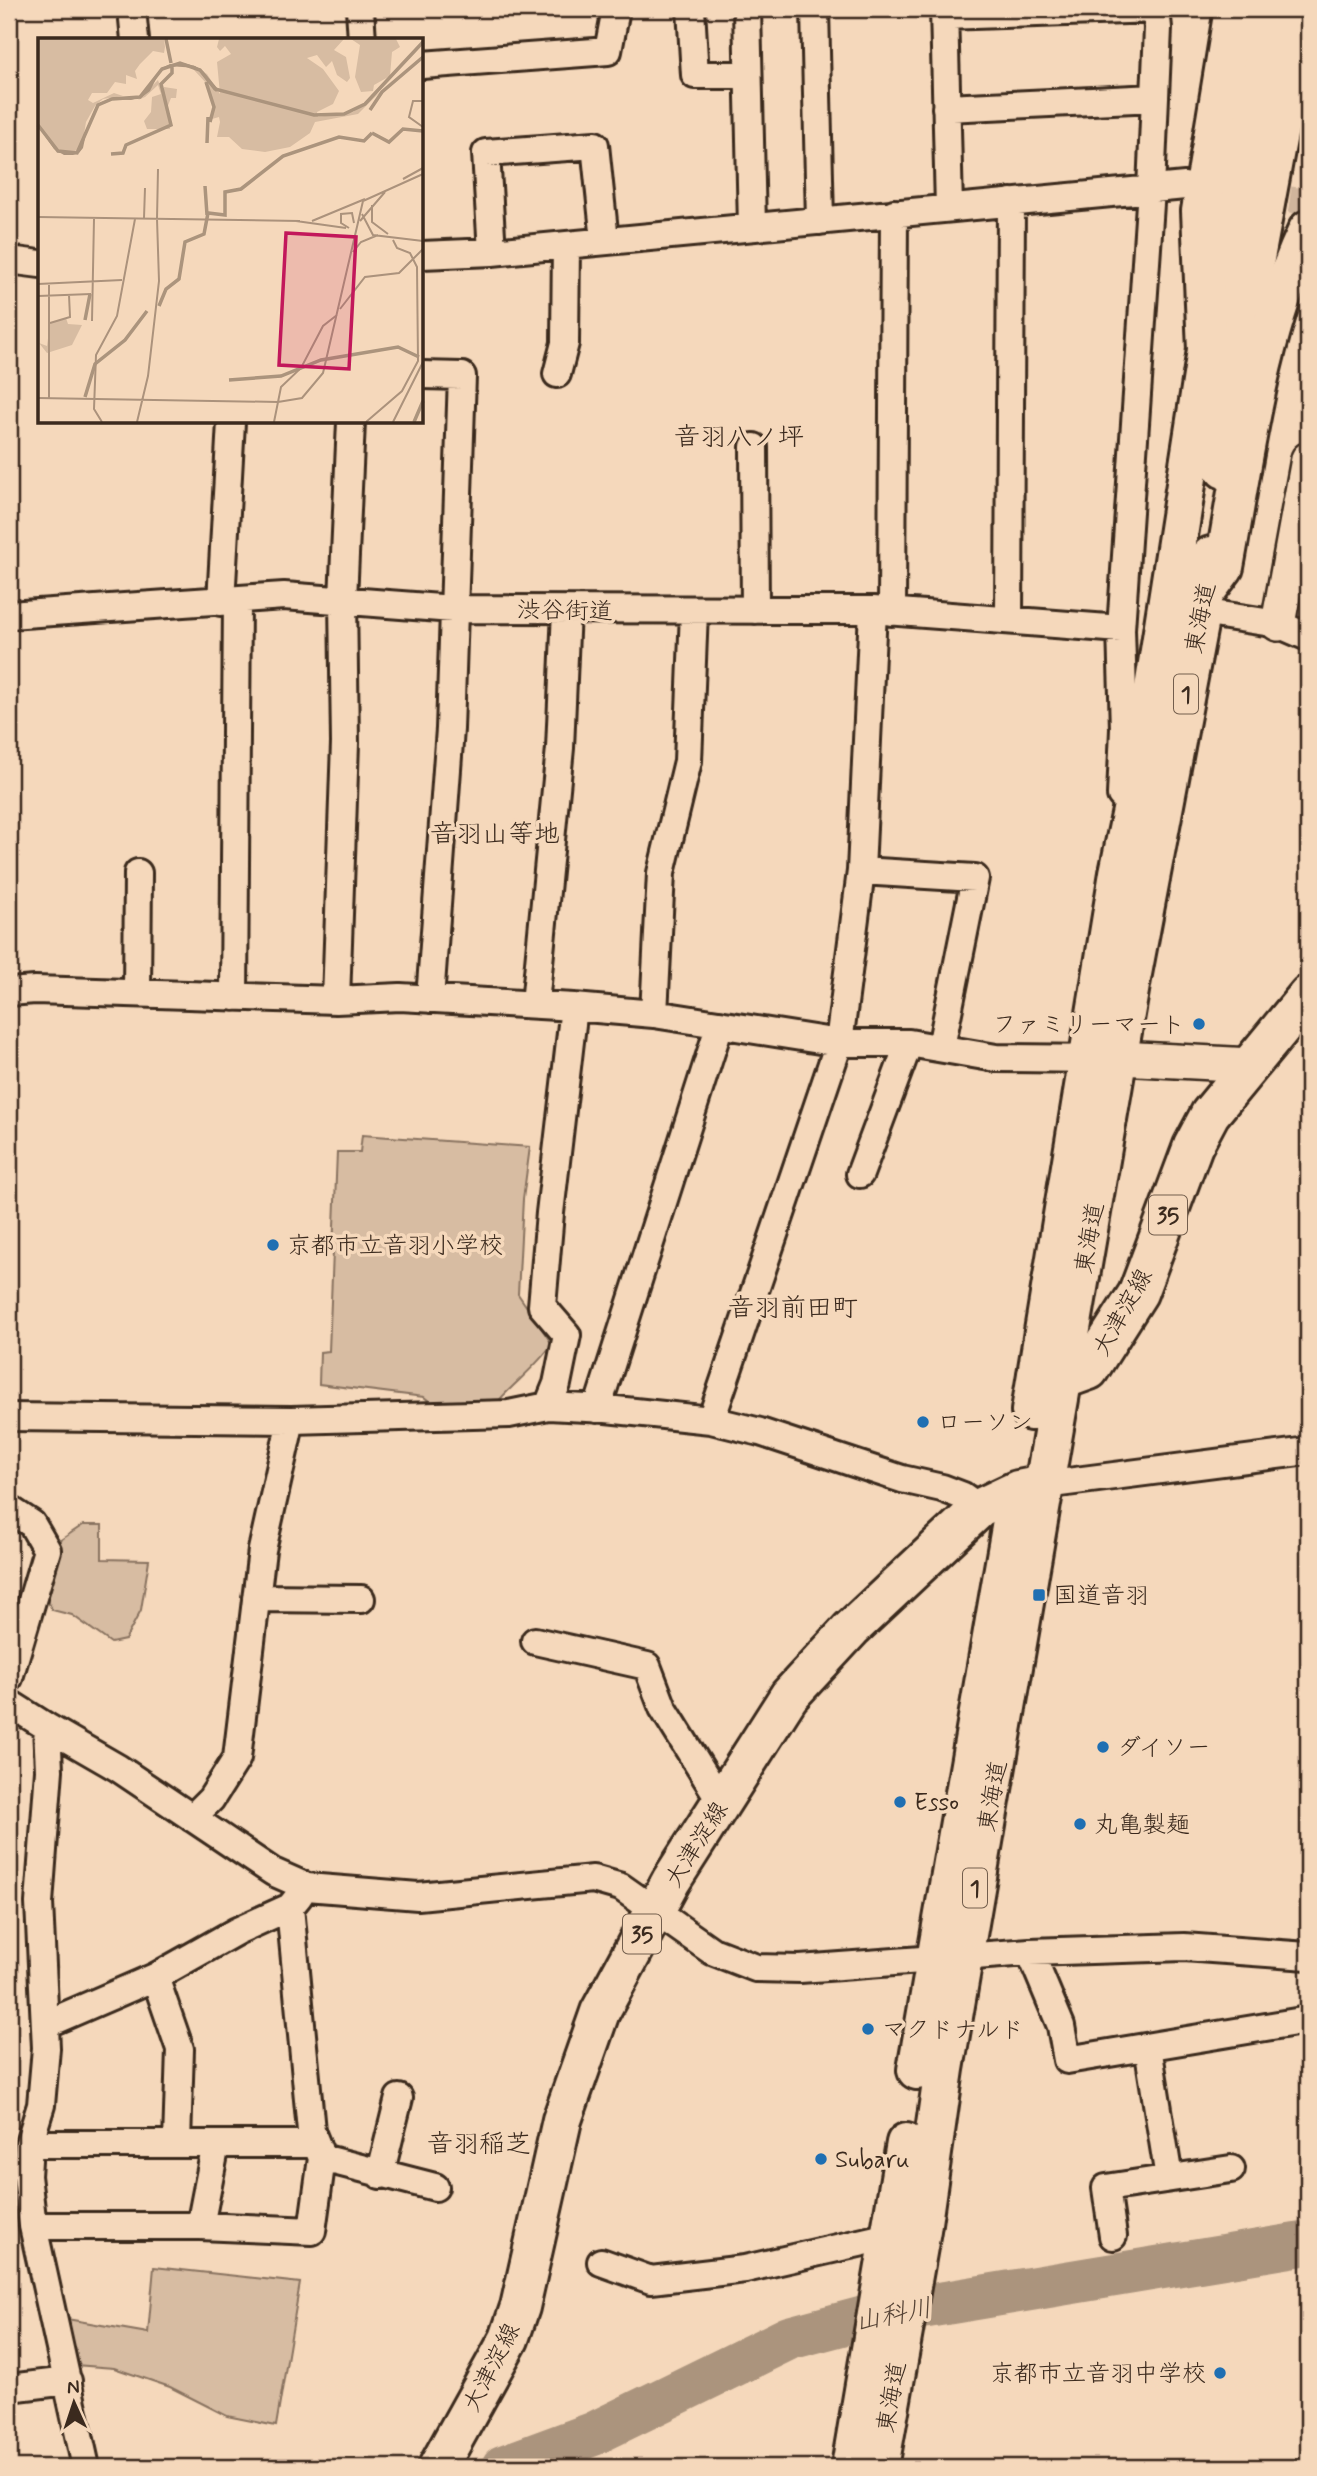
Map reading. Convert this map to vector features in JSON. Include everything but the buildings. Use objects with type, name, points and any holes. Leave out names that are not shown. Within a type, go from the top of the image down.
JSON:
[{"type":"main road","points":[[1208,350],[1201,211],[1234,9]]},
{"type":"main road","name":"東海道","points":[[879,2467],[887,2344],[895,2293],[949,1959],[1105,1059],[1119,873],[1144,753],[1208,350],[1268,9]]},
{"type":"main road","name":"東海道","points":[[1105,1059],[1131,979],[1204,601],[1253,269],[1301,9]]},
{"type":"main road","points":[[1204,601],[1224,567],[1261,364],[1287,275],[1308,230]]},
{"type":"main road","name":"大津淀線","points":[[1051,1377],[1089,1370],[1138,1293],[1193,1146],[1210,1114],[1308,995]]},
{"type":"main road","name":"大津淀線","points":[[441,2461],[509,2339],[520,2307],[562,2120],[600,2012],[655,1912],[789,1696],[851,1629],[980,1508],[1031,1488]]},
{"type":"main road","name":"東海道","points":[[851,2467],[887,2344]]},
{"type":"street","points":[[132,9],[135,38]]},
{"type":"street","points":[[360,9],[362,38]]},
{"type":"street","points":[[424,65],[608,51],[616,9]]},
{"type":"street","points":[[691,9],[695,75],[748,75]]},
{"type":"street","points":[[747,9],[751,227]]},
{"type":"street","points":[[815,9],[820,220]]},
{"type":"street","points":[[949,208],[944,12],[1156,9],[1158,28],[1151,189],[1121,629],[1124,729],[1119,873]]},
{"type":"street","points":[[946,108],[1155,98]]},
{"type":"street","points":[[492,252],[486,153],[595,145],[606,241]]},
{"type":"street","points":[[424,255],[492,252],[1185,186]]},
{"type":"street","points":[[1009,620],[1011,202]]},
{"type":"street","points":[[711,1420],[839,1043],[861,871],[883,611],[894,214]]},
{"type":"street","points":[[557,374],[565,343],[566,245]]},
{"type":"street","points":[[9,260],[38,264]]},
{"type":"street","points":[[424,375],[462,376],[447,775],[430,999]]},
{"type":"street","points":[[231,424],[229,602],[234,997]]},
{"type":"street","points":[[336,1000],[345,743],[343,599],[351,424]]},
{"type":"street","points":[[754,447],[755,610]]},
{"type":"street","points":[[1278,624],[1308,459]]},
{"type":"street","name":"渋谷街道","points":[[9,615],[229,602],[284,596],[453,609],[883,611],[1121,629]]},
{"type":"street","points":[[1204,601],[1278,624],[1308,637]]},
{"type":"street","points":[[535,1004],[560,748],[566,610]]},
{"type":"street","points":[[653,1014],[661,873],[688,761],[694,611]]},
{"type":"street","points":[[861,871],[975,878],[941,1047]]},
{"type":"street","points":[[137,993],[138,873]]},
{"type":"street","points":[[9,992],[137,993],[336,1000],[400,997],[535,1004],[653,1014],[839,1043],[941,1047],[996,1058],[1251,1065]]},
{"type":"street","points":[[548,1406],[557,1384],[567,1335],[542,1306],[574,1007]]},
{"type":"street","points":[[597,1409],[720,1024]]},
{"type":"street","points":[[860,1174],[908,1044]]},
{"type":"street","points":[[9,1417],[291,1420],[509,1414],[548,1406],[597,1409],[711,1420],[760,1432],[902,1479],[942,1488],[963,1496],[980,1508]]},
{"type":"street","points":[[192,1818],[211,1799],[237,1758],[262,1550],[291,1420]]},
{"type":"street","points":[[1031,1488],[1308,1451]]},
{"type":"street","points":[[9,1508],[33,1524],[47,1550],[9,1678]]},
{"type":"street","points":[[256,1598],[361,1599]]},
{"type":"street","points":[[535,1641],[648,1666],[663,1708],[722,1803]]},
{"type":"street","points":[[9,1703],[118,1768],[274,1872],[307,1886],[418,1896],[593,1879],[621,1887],[712,1951],[756,1968],[800,1969],[1030,1952],[1184,1947],[1308,1956]]},
{"type":"street","points":[[47,1727],[49,1770],[39,1903],[40,1964],[46,2024],[41,2105],[23,2135],[33,2227],[86,2467]]},
{"type":"street","points":[[46,2024],[155,1977],[237,1931],[290,1907],[307,1886]]},
{"type":"street","points":[[33,2227],[200,2226],[312,2231],[318,2151],[290,1907]]},
{"type":"street","points":[[1030,1952],[1061,2026],[1067,2060],[1308,2020]]},
{"type":"street","points":[[155,1977],[180,2049],[177,2142]]},
{"type":"street","points":[[1148,2047],[1169,2178]]},
{"type":"street","points":[[380,2175],[399,2098]]},
{"type":"street","points":[[23,2135],[318,2151],[380,2175],[435,2187]]},
{"type":"street","points":[[200,2226],[216,2144]]},
{"type":"street","points":[[1113,2236],[1106,2188],[1231,2169]]},
{"type":"street","points":[[601,2262],[651,2280],[745,2269],[906,2233]]},
{"type":"street","points":[[9,2388],[68,2381]]},
{"type":"shaded area","points":[[362,1135],[530,1147],[523,1199],[518,1294],[552,1344],[539,1361],[494,1406],[439,1409],[424,1397],[319,1384],[320,1352],[329,1351],[337,1152],[360,1152]]},
{"type":"shaded area","points":[[83,1525],[102,1525],[102,1559],[149,1560],[141,1610],[125,1640],[111,1643],[72,1615],[52,1610],[45,1594],[59,1541]]},
{"type":"shaded area","points":[[154,2267],[300,2283],[276,2426],[227,2416],[170,2387],[114,2368],[75,2365],[67,2319],[148,2333]]},
{"type":"waterway","name":"山科川","points":[[503,2467],[593,2434],[789,2338],[879,2314],[1308,2243]]},
{"type":"tunnel","points":[[1251,194],[1308,202]]},
{"type":"place","name":"ファミリーマート","points":[[1199,1024]]},
{"type":"place","name":"京都市立音羽小学校","points":[[273,1245]]},
{"type":"place","name":"ローソン","points":[[923,1422]]},
{"type":"place","name":"国道音羽","points":[[1039,1595]]},
{"type":"place","name":"ダイソー","points":[[1103,1747]]},
{"type":"place","name":"Esso","points":[[900,1802]]},
{"type":"place","name":"丸亀製麺","points":[[1080,1824]]},
{"type":"place","name":"マクドナルド","points":[[868,2029]]},
{"type":"place","name":"Subaru","points":[[821,2159]]},
{"type":"place","name":"京都市立音羽中学校","points":[[1220,2373]]},
{"type":"district","name":"音羽八ノ坪","points":[[739,436]]},
{"type":"district","name":"音羽山等地","points":[[495,833]]},
{"type":"district","name":"音羽前田町","points":[[793,1307]]},
{"type":"district","name":"音羽稲芝","points":[[479,2143]]}]
